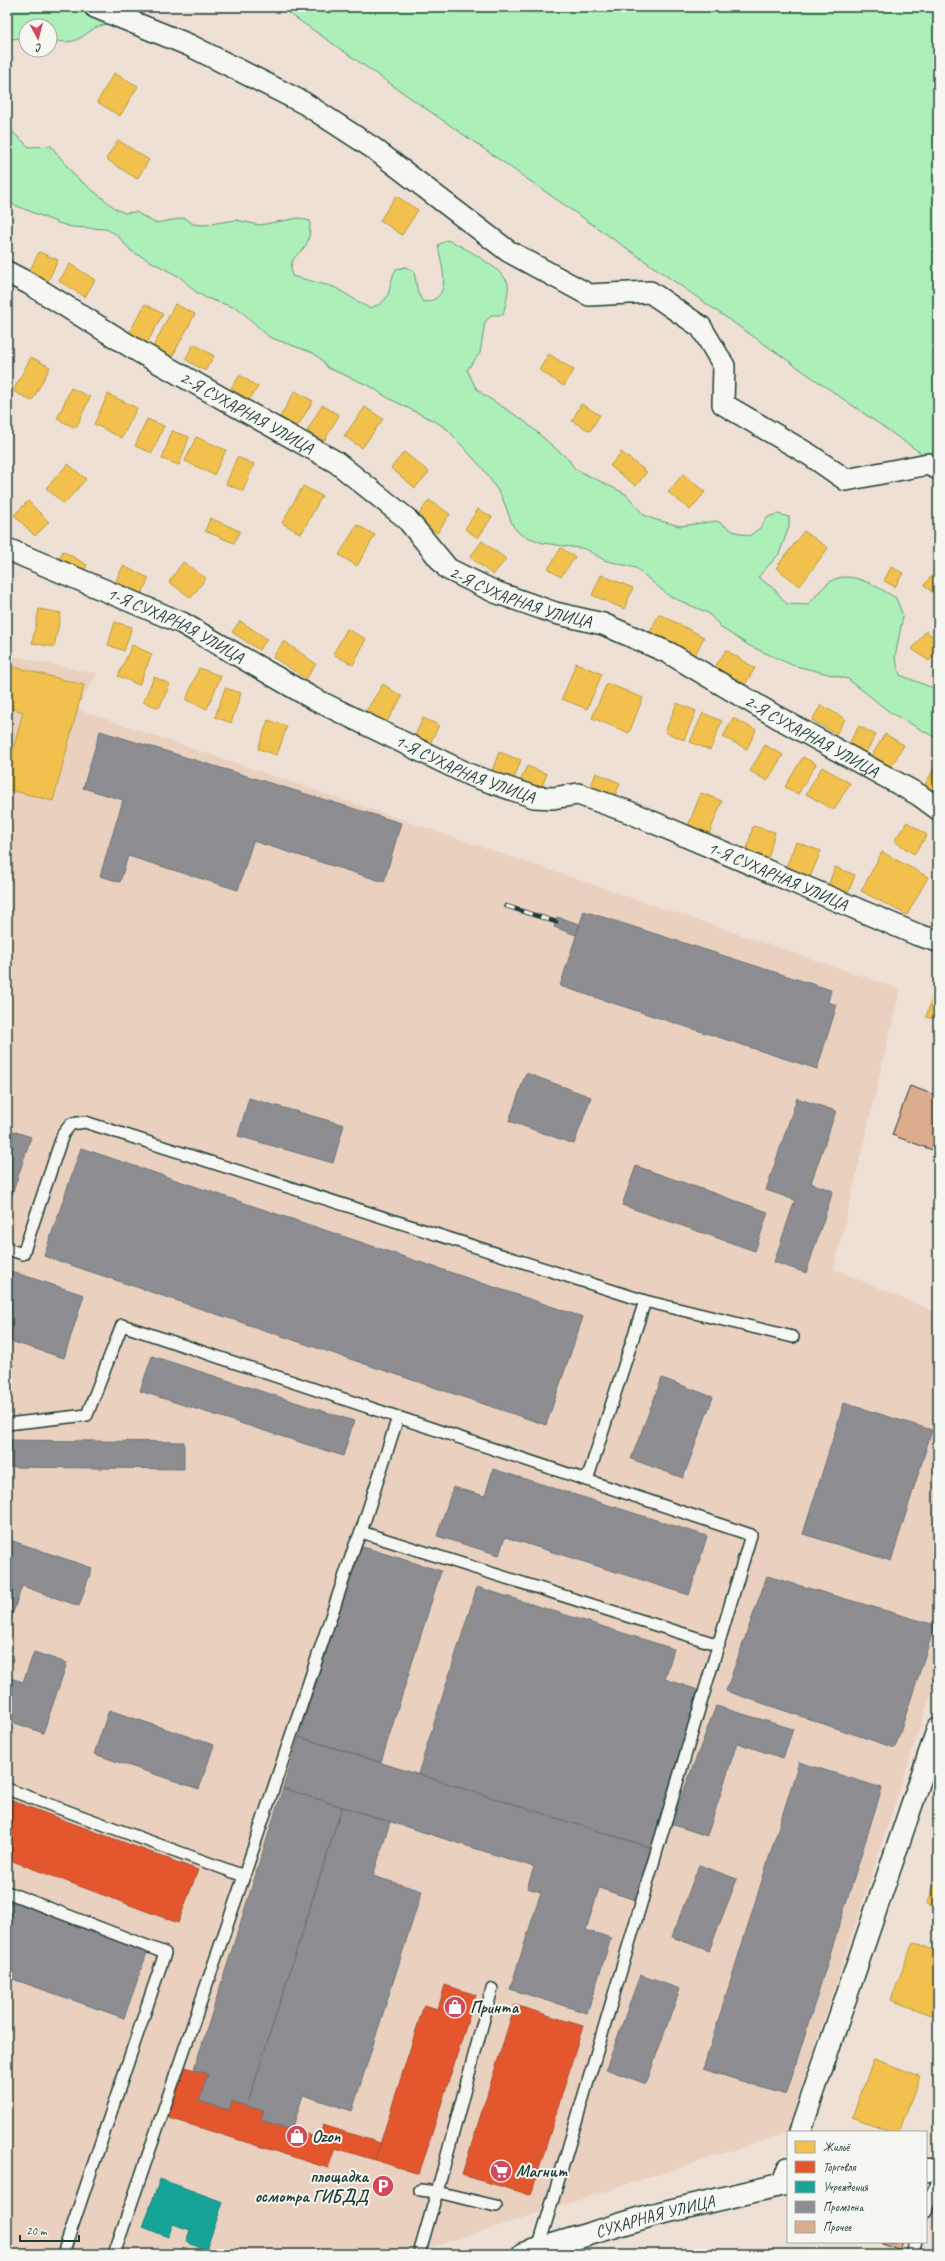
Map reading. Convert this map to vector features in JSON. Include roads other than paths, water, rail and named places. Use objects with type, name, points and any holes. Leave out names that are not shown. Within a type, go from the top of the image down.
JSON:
[{"type":"street","points":[[95,7],[189,44],[304,103],[373,148],[508,251],[589,295],[650,292],[701,328],[724,366],[723,404],[810,455],[846,480],[928,464],[938,470]]},
{"type":"street","name":"2-Я СУХАРНАЯ УЛИЦА","points":[[7,272],[30,284],[138,351],[336,462],[406,518],[448,569],[495,592],[555,613],[603,624],[669,653],[777,717],[919,795],[938,808]]},
{"type":"street","name":"1-Я СУХАРНАЯ УЛИЦА","points":[[7,549],[182,623],[312,698],[470,775],[534,797],[553,798],[578,794],[629,812],[918,935],[938,941]]},
{"type":"street","points":[[800,2131],[938,1728]]},
{"type":"street","points":[[927,2170],[938,2170]]},
{"type":"street","name":"СУХАРНАЯ УЛИЦА","points":[[530,2252],[652,2215],[786,2179]]},
{"type":"lane","points":[[7,1249],[23,1254],[63,1134],[71,1124],[86,1122],[645,1301],[793,1337]]},
{"type":"lane","points":[[587,1480],[645,1301]]},
{"type":"lane","points":[[7,1424],[86,1415],[122,1325],[751,1535],[530,2252]]},
{"type":"lane","points":[[114,2254],[244,1876],[355,1545],[361,1532],[398,1417]]},
{"type":"lane","points":[[361,1532],[718,1645]]},
{"type":"lane","points":[[7,1789],[244,1876]]},
{"type":"lane","points":[[7,1892],[165,1953],[63,2254]]},
{"type":"lane","points":[[418,2254],[437,2192],[492,1989]]},
{"type":"lane","points":[[927,2209],[938,2177]]},
{"type":"lane","points":[[420,2190],[437,2192],[496,2206]]},
{"type":"lane","points":[[912,2254],[916,2243]]},
{"type":"railway","points":[[506,906],[556,922]]},
{"type":"place","name":"Принта","points":[[455,2007]]},
{"type":"place","name":"Ozon","points":[[297,2136]]},
{"type":"place","name":"Магнит","points":[[501,2171]]},
{"type":"place","name":"площадка осмотра ГИБДД","points":[[383,2186]]}]
